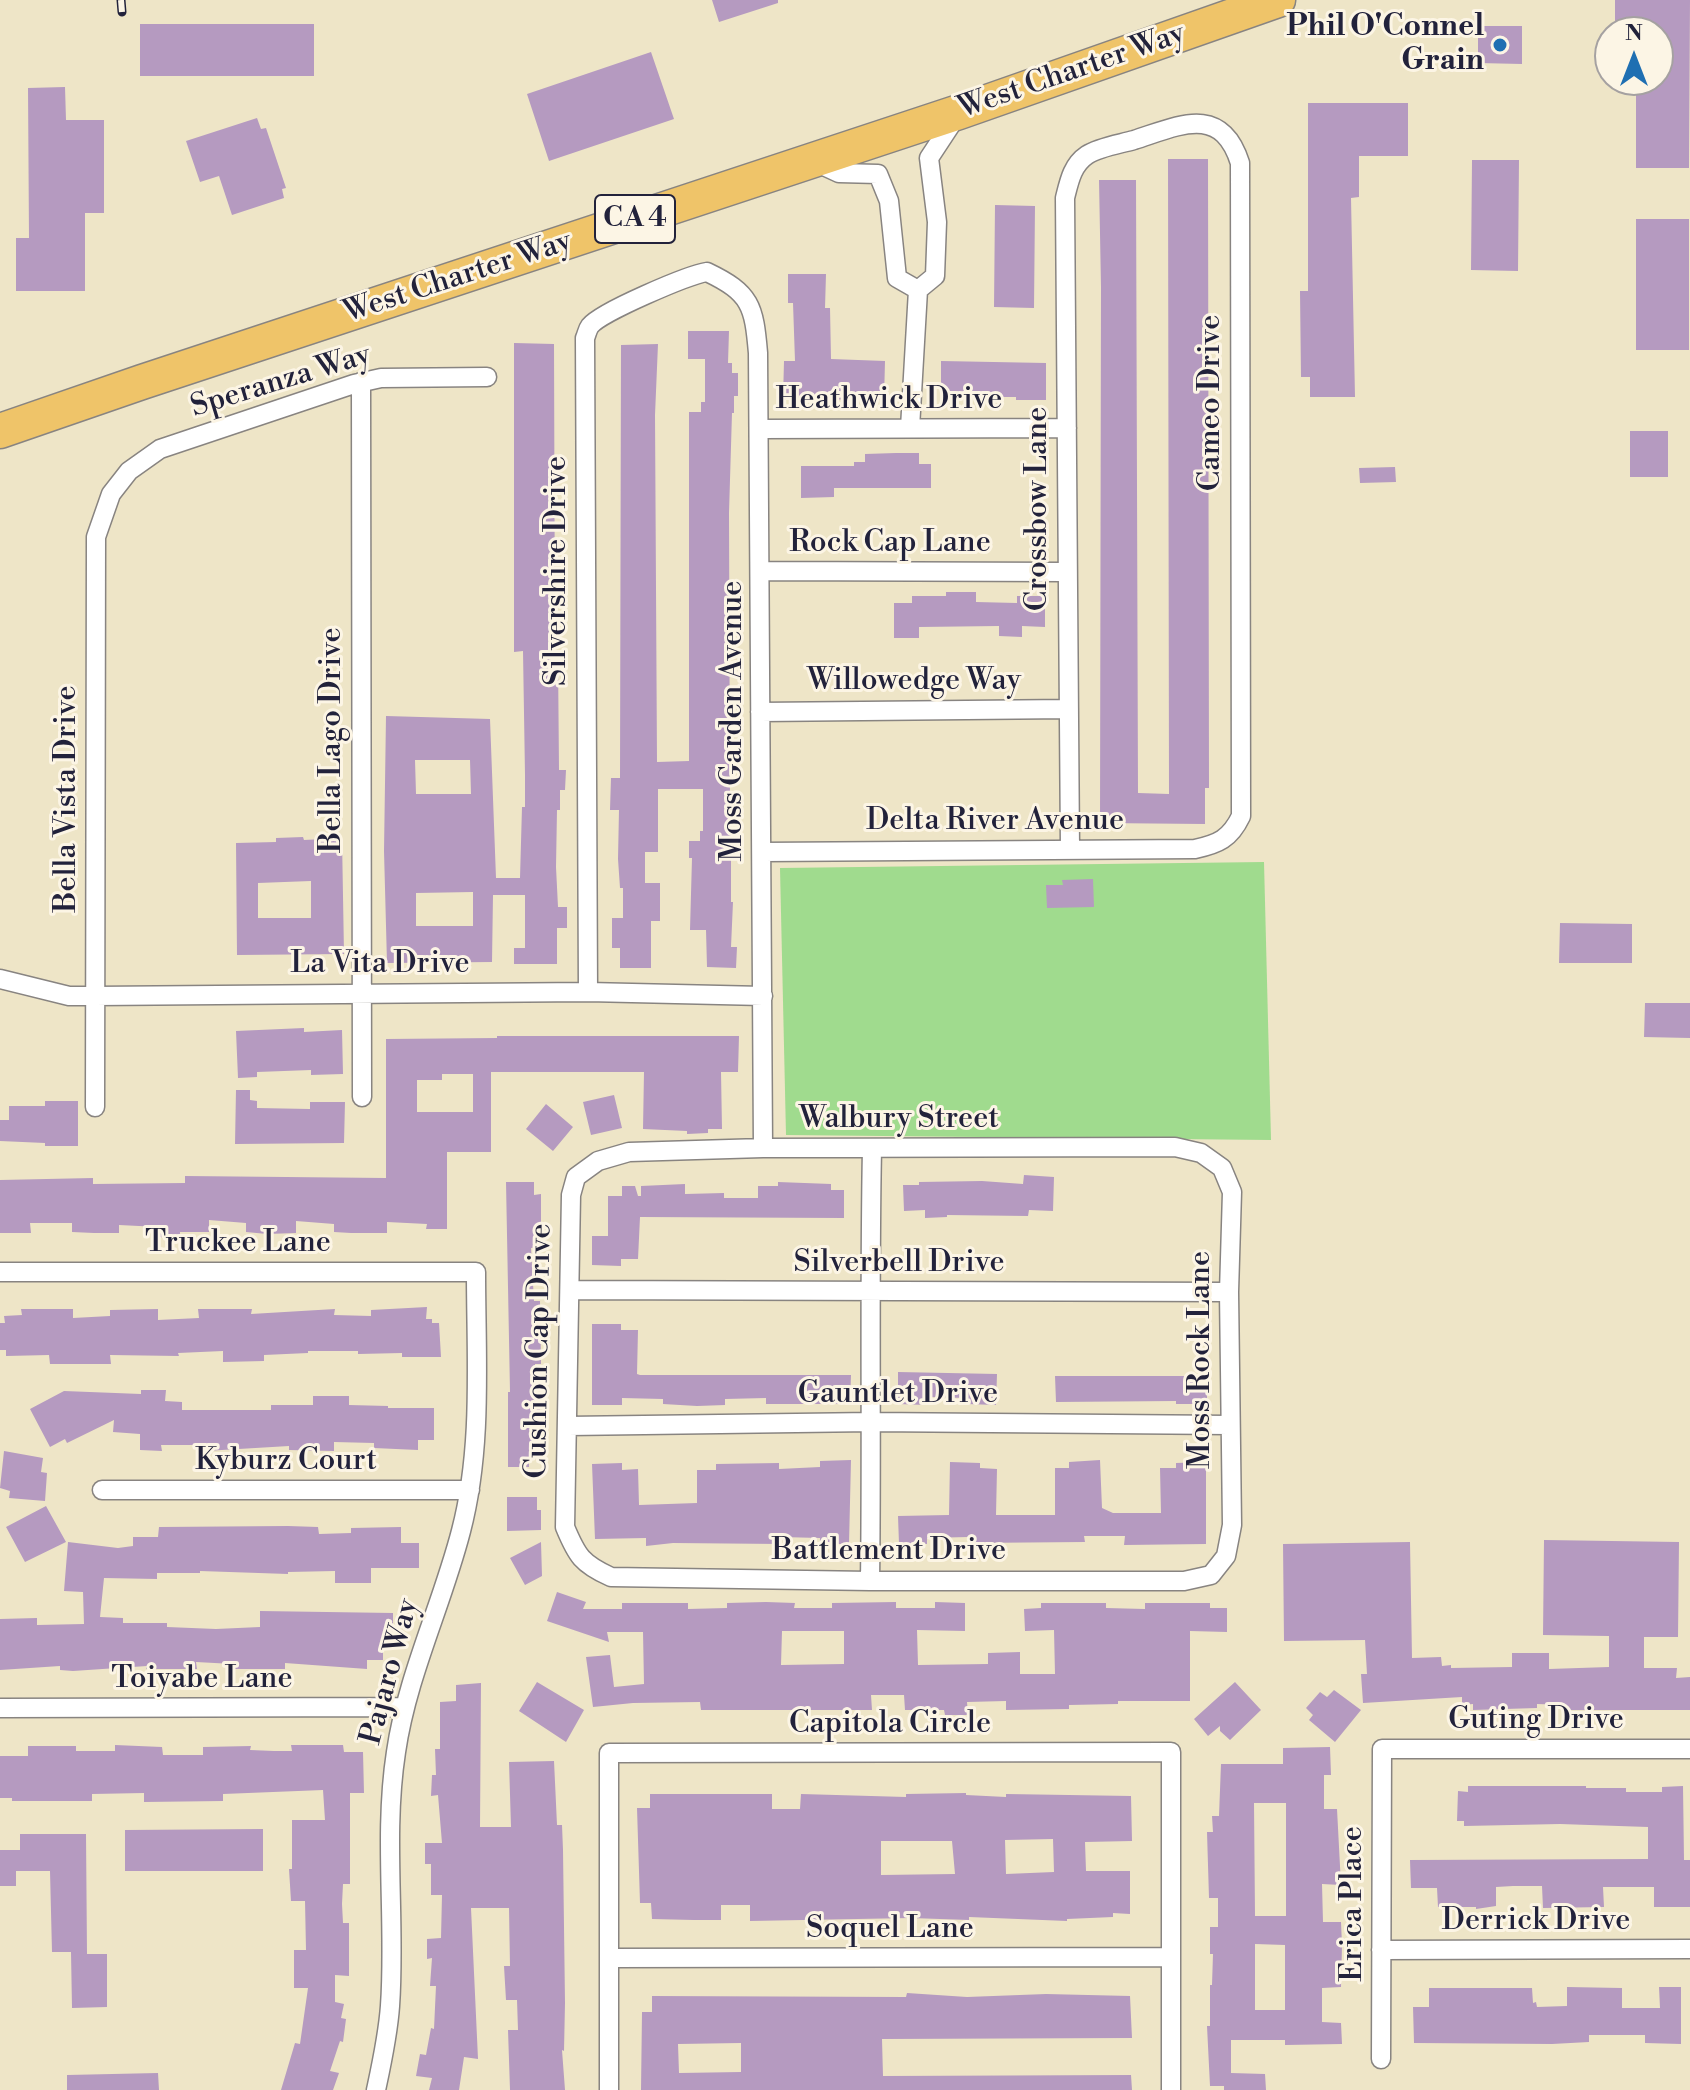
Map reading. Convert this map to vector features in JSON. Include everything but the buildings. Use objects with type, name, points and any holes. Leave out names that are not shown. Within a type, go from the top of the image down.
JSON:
[{"type":"highway","name":"West Charter Way","points":[[0,431],[959,112],[1278,0]]},
{"type":"street","points":[[910,428],[918,290],[935,276],[937,222],[929,158],[959,112]]},
{"type":"street","name":"Cameo Drive","points":[[1072,170],[1087,154],[1187,123],[1206,123],[1222,131],[1233,142],[1240,163],[1241,816],[1226,840]]},
{"type":"street","points":[[813,161],[839,173],[878,174],[889,201],[897,278],[918,290]]},
{"type":"street","name":"Crossbow Lane","points":[[1070,849],[1065,198],[1072,170]]},
{"type":"street","name":"Silvershire Drive","points":[[588,992],[585,338],[590,326],[608,314],[692,275],[707,272],[745,296]]},
{"type":"street","name":"Moss Garden Avenue","points":[[745,296],[755,319],[760,429],[763,1148]]},
{"type":"street","name":"Speranza Way","points":[[111,494],[129,471],[160,449],[361,382],[381,378],[487,377]]},
{"type":"street","name":"Bella Lago Drive","points":[[361,382],[362,1097]]},
{"type":"street","name":"Heathwick Drive","points":[[760,429],[1067,428]]},
{"type":"street","name":"Bella Vista Drive","points":[[95,1107],[96,537],[111,494]]},
{"type":"street","name":"Rock Cap Lane","points":[[761,571],[1067,572]]},
{"type":"street","name":"Willowedge Way","points":[[760,712],[1069,709]]},
{"type":"street","name":"Delta River Avenue","points":[[763,852],[1195,849],[1226,840]]},
{"type":"street","name":"La Vita Drive","points":[[0,979],[69,996],[588,992],[763,996]]},
{"type":"street","name":"Walbury Street","points":[[598,1161],[629,1152],[763,1148],[1175,1147],[1201,1153]]},
{"type":"street","points":[[870,1581],[872,1149]]},
{"type":"street","name":"Moss Rock Lane","points":[[1201,1153],[1222,1168],[1232,1192],[1229,1292],[1232,1525],[1226,1556],[1211,1575]]},
{"type":"street","name":"Cushion Cap Drive","points":[[575,1552],[565,1527],[571,1195],[576,1177],[598,1161]]},
{"type":"street","name":"Truckee Lane","points":[[0,1272],[476,1272]]},
{"type":"street","name":"Pajaro Way","points":[[376,2090],[385,2051],[390,2005],[391,1797],[396,1753],[405,1707],[461,1532],[470,1490],[475,1444],[476,1272]]},
{"type":"street","name":"Silverbell Drive","points":[[570,1290],[1229,1292]]},
{"type":"street","name":"Gauntlet Drive","points":[[568,1426],[872,1422],[1229,1425]]},
{"type":"street","name":"Kyburz Court","points":[[102,1490],[470,1490]]},
{"type":"street","name":"Battlement Drive","points":[[575,1552],[588,1567],[611,1577],[1184,1581],[1211,1575]]},
{"type":"street","name":"Toiyabe Lane","points":[[0,1708],[405,1707]]},
{"type":"street","name":"Guting Drive","points":[[1382,1749],[1690,1749]]},
{"type":"street","name":"Erica Place","points":[[1381,2059],[1382,1749]]},
{"type":"street","name":"Capitola Circle","points":[[609,2090],[609,1753],[1171,1752],[1171,2090]]},
{"type":"street","name":"Derrick Drive","points":[[1381,1950],[1690,1949]]},
{"type":"street","name":"Soquel Lane","points":[[609,1958],[1171,1957]]},
{"type":"green space","points":[[1264,862],[1271,1140],[786,1135],[780,868]]},
{"type":"railway","points":[[121,0],[122,12]]},
{"type":"place","name":"Phil O'Connel Grain","points":[[1500,45]]}]
